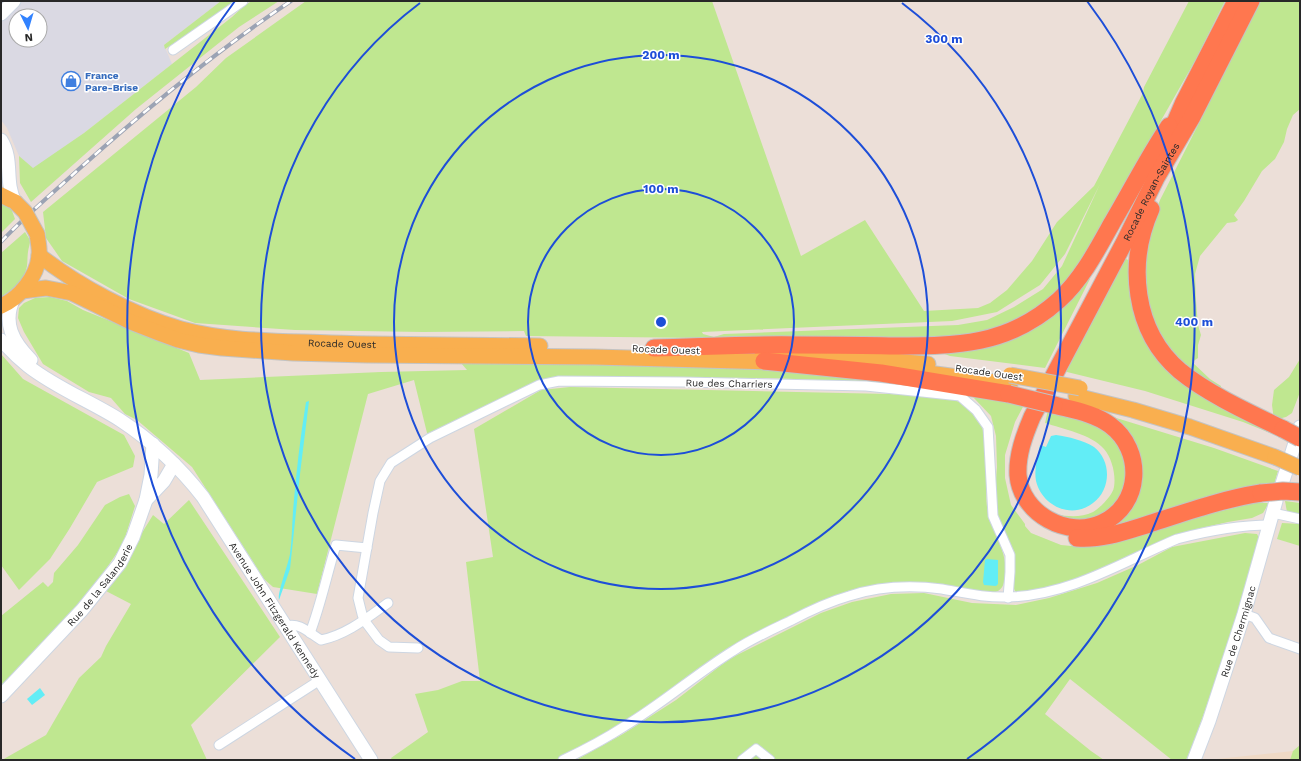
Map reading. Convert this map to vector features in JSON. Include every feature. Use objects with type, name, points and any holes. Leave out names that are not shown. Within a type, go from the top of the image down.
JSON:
[{"type":"highway","name":"Rocade Royan-Saintes","points":[[764,361],[1010,384],[1082,412],[1100,419],[1110,425],[1124,438],[1133,460],[1134,474],[1132,488],[1129,498],[1118,513],[1102,524],[1080,528],[1065,527],[1041,516],[1024,496],[1020,486],[1018,466],[1024,436],[1032,417],[1050,382],[1124,243],[1156,178],[1236,1]]},
{"type":"highway","name":"Rocade Royan-Saintes","points":[[1251,1],[1187,110],[1170,135],[1091,291],[1028,405],[1011,453],[1010,478],[1013,492],[1022,509],[1040,525],[1057,534],[1070,537],[1092,538],[1114,534],[1231,499],[1261,493],[1283,491],[1300,492]]},
{"type":"highway","points":[[654,348],[767,344],[936,346],[965,344],[990,338],[1015,329],[1036,317],[1059,299],[1080,276],[1097,250],[1164,133],[1187,110]]},
{"type":"highway","points":[[1187,110],[1172,166],[1150,211],[1137,258],[1136,278],[1138,298],[1143,315],[1157,344],[1168,358],[1195,382],[1236,406],[1295,432]]},
{"type":"main road","points":[[1,14],[14,1]]},
{"type":"main road","points":[[1,176],[5,164],[4,146]]},
{"type":"main road","points":[[4,146],[9,162],[8,183],[15,202]]},
{"type":"main road","points":[[1,195],[15,202],[25,212],[37,234],[39,255],[35,272],[12,298]]},
{"type":"main road","name":"Rocade Ouest","points":[[39,255],[67,276],[123,306],[156,321],[181,329],[208,335],[287,342],[654,348],[851,357],[908,362],[1010,384],[1078,392],[1190,427],[1276,452],[1300,457]]},
{"type":"main road","name":"Rocade Ouest","points":[[12,298],[46,288],[72,292],[131,322],[178,340],[199,345],[230,349],[293,353],[764,361]]},
{"type":"main road","name":"Avenue John Fitzgerald Kennedy","points":[[12,298],[8,310],[8,319],[14,337],[31,360],[58,385]]},
{"type":"main road","name":"Avenue John Fitzgerald Kennedy","points":[[1,340],[28,366],[119,420],[153,444],[189,479],[203,497],[371,760]]},
{"type":"main road","points":[[1281,486],[1295,432]]},
{"type":"main road","points":[[146,500],[151,470],[153,444]]},
{"type":"main road","name":"Rocade Ouest","points":[[1276,452],[1300,468]]},
{"type":"main road","points":[[151,470],[171,460]]},
{"type":"main road","name":"Rue de la Salanderie","points":[[1,696],[82,610],[120,562],[133,537],[146,500],[164,481],[171,460]]},
{"type":"main road","points":[[164,481],[184,482],[189,479]]},
{"type":"main road","name":"Rue de Chermignac","points":[[1194,760],[1209,721],[1244,614],[1273,513]]},
{"type":"street","points":[[173,50],[243,1]]},
{"type":"street","name":"Rue des Charriers","points":[[364,620],[358,598],[380,481],[391,463],[430,438],[539,385],[559,381],[866,386],[960,396],[976,410],[988,427],[993,516],[1010,556],[1008,598]]},
{"type":"street","points":[[563,760],[626,726],[734,650],[765,633],[832,601],[872,590],[908,586],[943,589],[985,597],[1008,598],[1037,594],[1080,583],[1160,546],[1188,536],[1235,527],[1273,513],[1300,519]]},
{"type":"street","points":[[310,633],[336,545],[367,548]]},
{"type":"street","points":[[286,626],[290,624],[300,626],[321,640],[333,638],[352,628],[388,603]]},
{"type":"street","points":[[1244,614],[1255,618],[1269,638],[1300,649]]},
{"type":"street","points":[[364,620],[379,640],[389,646],[418,648]]},
{"type":"street","points":[[219,746],[320,680]]},
{"type":"street","points":[[742,760],[756,749],[770,760]]},
{"type":"shaded area","points":[[1,1],[221,1],[164,45],[172,64],[84,133],[33,169],[19,156],[7,128],[1,120]]},
{"type":"shaded area","points":[[1300,750],[1300,760],[1207,760],[1293,751]]},
{"type":"green space","points":[[221,1],[239,1],[165,49],[164,45]]},
{"type":"green space","points":[[252,1],[279,1],[239,27],[136,109],[31,202],[20,183],[19,156],[33,168],[84,133]]},
{"type":"green space","points":[[306,1],[712,1],[801,256],[865,220],[924,311],[978,308],[990,303],[1007,290],[1032,261],[1057,222],[1094,186],[1189,1],[1225,1],[1196,59],[1075,272],[1038,310],[986,335],[943,341],[716,340],[705,338],[526,336],[524,331],[423,332],[295,330],[195,323],[129,299],[62,261],[46,238],[43,212],[196,87],[226,58]],"holes":[[[1100,184],[1062,266],[1043,289],[1014,307],[987,320],[958,325],[724,334],[714,337],[703,334],[702,332],[952,321],[997,312],[1040,285],[1065,254]]]},
{"type":"green space","points":[[1261,1],[1300,1],[1300,109],[1293,115],[1287,129],[1284,142],[1275,159],[1262,171],[1234,215],[1238,220],[1227,223],[1200,256],[1195,274],[1198,325],[1201,335],[1198,345],[1198,358],[1192,362],[1210,379],[1221,386],[1221,391],[1178,363],[1151,322],[1142,275],[1150,226],[1160,200]]},
{"type":"green space","points":[[1,203],[11,208],[15,219],[1,233]]},
{"type":"green space","points":[[25,232],[30,242],[27,266],[24,275],[16,286],[1,297],[1,253]]},
{"type":"green space","points":[[1122,259],[1131,261],[1155,347],[1285,439],[1243,422],[1145,391],[1067,372],[1065,370]]},
{"type":"green space","points":[[1088,277],[1090,279],[1045,368],[950,356],[939,352],[974,346]]},
{"type":"green space","points":[[50,297],[67,301],[83,310],[189,353],[200,380],[381,372],[467,370],[461,363],[659,362],[714,368],[880,377],[960,391],[873,382],[767,378],[554,377],[525,389],[428,437],[414,380],[368,394],[317,594],[273,587],[264,579],[192,467],[137,420],[125,414],[111,398],[89,392],[43,364],[24,332],[18,318],[19,308],[24,303],[35,298]]},
{"type":"green space","points":[[1,354],[23,379],[124,435],[135,456],[133,467],[97,482],[50,559],[19,590],[1,565]]},
{"type":"green space","points":[[1300,359],[1300,392],[1292,413],[1286,417],[1274,420],[1272,405],[1274,390],[1289,377]]},
{"type":"green space","points":[[570,387],[910,394],[934,396],[957,401],[967,406],[974,413],[981,424],[985,436],[987,449],[986,488],[988,516],[1001,546],[1004,558],[1006,571],[1003,586],[998,591],[993,593],[869,587],[768,628],[633,718],[558,760],[392,760],[391,758],[428,732],[415,694],[438,690],[462,681],[480,681],[466,562],[493,557],[474,429],[541,390]]},
{"type":"green space","points":[[973,397],[1024,405],[1015,422],[1005,455],[1005,478],[1011,505],[1031,533],[1061,545],[1082,547],[1106,545],[1196,517],[1254,503],[1269,503],[1263,513],[1252,518],[1197,529],[1160,542],[1095,573],[1051,588],[1020,593],[1015,591],[1013,586],[998,520],[995,492],[997,467],[996,436],[991,416]]},
{"type":"green space","points":[[1048,410],[1080,417],[1111,434],[1127,457],[1125,492],[1111,512],[1073,524],[1056,515],[1079,516],[1093,512],[1099,508],[1111,494],[1114,487],[1114,477],[1113,467],[1104,449],[1092,439],[1045,423]]},
{"type":"green space","points":[[1113,417],[1214,448],[1278,471],[1273,488],[1099,534],[1137,484]]},
{"type":"green space","points":[[129,494],[135,506],[123,544],[91,591],[11,680],[1,687],[1,616],[43,582],[48,587],[53,582],[54,573],[78,545],[105,505]]},
{"type":"green space","points":[[189,500],[280,637],[191,725],[207,760],[2,760],[46,735],[79,678],[101,657],[131,604],[106,591],[153,515],[164,524]]},
{"type":"green space","points":[[1285,501],[1300,503],[1300,514],[1287,512]]},
{"type":"green space","points":[[1282,523],[1300,524],[1300,546],[1277,539]]},
{"type":"green space","points":[[1245,533],[1257,534],[1260,540],[1246,596],[1186,760],[1172,760],[1070,679],[1045,714],[1104,760],[576,760],[623,734],[676,700],[729,659],[821,613],[852,602],[891,594],[924,593],[972,603],[1016,605],[1049,598],[1097,583],[1138,565],[1172,547]]},
{"type":"green space","points":[[1300,745],[1300,760],[1290,760],[1293,751]]},
{"type":"water","points":[[309,401],[290,569],[279,600],[290,554],[300,443],[306,402]]},
{"type":"water","points":[[1056,435],[1085,442],[1094,447],[1104,460],[1107,475],[1103,491],[1093,503],[1085,508],[1067,510],[1059,508],[1044,497],[1039,490],[1035,472],[1040,445],[1046,447],[1051,436]]},
{"type":"water","points":[[985,560],[998,560],[998,584],[996,586],[984,585],[983,582]]},
{"type":"water","points":[[40,688],[45,695],[32,705],[27,699]]},
{"type":"railway","points":[[1,242],[39,205],[104,147],[182,81],[263,20],[291,1]]},
{"type":"place","name":"France Pare-Brise","points":[[71,81]]}]
